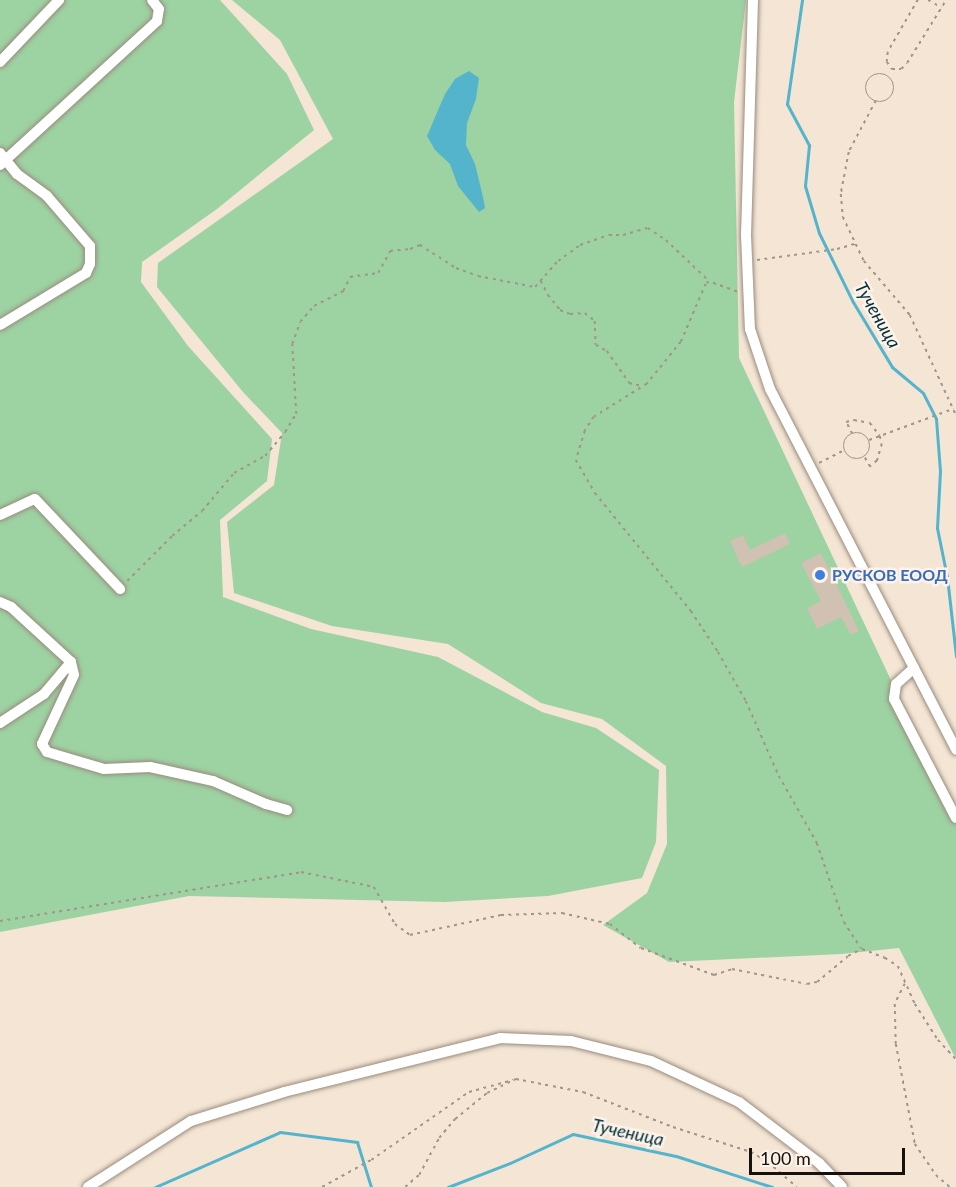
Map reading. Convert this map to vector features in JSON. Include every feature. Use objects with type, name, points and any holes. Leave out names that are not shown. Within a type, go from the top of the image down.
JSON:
[{"type":"street","points":[[0,62],[59,0]]},
{"type":"street","points":[[0,325],[86,273],[90,264],[90,246],[47,196],[2,160],[157,21],[159,9],[152,0]]},
{"type":"street","points":[[753,0],[747,261],[750,329],[770,389],[956,750]]},
{"type":"street","points":[[0,515],[35,499],[120,588]]},
{"type":"street","points":[[0,602],[11,607],[71,662],[74,675],[42,744],[47,752],[104,769],[150,767],[213,781],[266,804],[287,810]]},
{"type":"street","points":[[0,723],[44,694],[71,662]]},
{"type":"street","points":[[914,668],[896,684],[894,699],[956,818]]},
{"type":"street","points":[[88,1187],[191,1121],[284,1092],[500,1038],[571,1041],[651,1061],[739,1102],[819,1163],[843,1187]]},
{"type":"path","points":[[892,69],[887,62],[888,52],[918,0]]},
{"type":"path","points":[[928,0],[941,7]]},
{"type":"path","points":[[892,69],[901,69],[907,63],[946,0]]},
{"type":"path","points":[[889,77],[892,69]]},
{"type":"path","points":[[882,74],[889,77],[894,88],[893,94],[888,100],[876,100],[867,91],[869,80],[882,74]]},
{"type":"path","points":[[876,100],[849,152],[842,179],[843,217],[864,261],[910,315],[956,415]]},
{"type":"path","points":[[120,588],[172,536],[202,511],[234,473],[265,456],[285,432],[296,414],[292,344],[300,322],[314,306],[343,291],[350,278],[378,273],[390,251],[410,249],[420,245],[456,268],[478,276],[535,286],[558,261],[580,245],[609,234],[623,235],[648,228],[666,240],[709,282],[723,288],[748,292]]},
{"type":"path","points":[[747,261],[837,249],[856,244]]},
{"type":"path","points":[[541,281],[548,296],[560,310],[570,314],[585,313],[595,321],[596,345],[608,351],[629,383],[644,386]]},
{"type":"path","points":[[709,282],[701,294],[686,335],[644,386],[594,417],[585,431],[576,460],[595,494],[691,611],[746,700],[779,776],[817,843],[844,922],[862,949],[898,966],[908,993],[938,1040],[956,1059]]},
{"type":"path","points":[[869,440],[954,408]]},
{"type":"path","points":[[852,434],[846,422],[862,420],[870,423],[880,436],[882,444],[877,461],[870,467],[864,457]]},
{"type":"path","points":[[852,434],[863,434],[869,440],[870,448],[864,457],[854,458],[845,450],[845,441],[852,434]]},
{"type":"path","points":[[822,462],[845,450]]},
{"type":"path","points":[[0,921],[301,872],[374,887],[395,924],[410,935],[501,915],[562,913],[610,924],[641,948],[714,975],[732,969],[807,984],[817,982],[848,956],[862,949]]},
{"type":"path","points":[[906,983],[896,1004],[896,1044],[915,1144],[936,1175],[950,1187]]},
{"type":"path","points":[[405,1187],[420,1175],[439,1137],[455,1119],[487,1093],[516,1079]]},
{"type":"path","points":[[322,1187],[371,1160],[469,1092],[516,1079],[583,1092],[673,1127],[751,1152],[768,1162],[798,1187]]},
{"type":"green space","points":[[0,0],[220,0],[287,74],[314,130],[217,209],[142,262],[141,282],[188,346],[272,439],[267,481],[220,520],[223,597],[311,629],[438,657],[542,712],[596,728],[659,770],[656,842],[642,878],[548,896],[444,902],[189,896],[0,932]]},
{"type":"green space","points":[[232,0],[746,0],[734,102],[739,358],[956,818],[956,1059],[899,948],[841,954],[669,962],[603,925],[647,893],[667,844],[666,766],[602,719],[541,703],[448,644],[332,626],[234,593],[227,522],[274,485],[282,433],[243,392],[157,287],[158,263],[333,139],[280,40]]},
{"type":"water","points":[[469,71],[479,78],[476,99],[467,123],[466,145],[475,164],[483,197],[485,208],[479,212],[458,186],[450,164],[435,150],[427,136],[445,94],[455,79]]},
{"type":"building","points":[[785,533],[790,544],[742,567],[730,541],[743,535],[750,550]]},
{"type":"building","points":[[821,553],[859,631],[851,635],[841,617],[817,629],[807,608],[821,601],[801,563]]},
{"type":"waterway","name":"Тученица","points":[[802,0],[787,104],[809,145],[805,186],[819,233],[853,302],[892,367],[923,393],[936,419],[940,471],[937,528],[947,577],[956,656]]},
{"type":"waterway","name":"Тученица","points":[[155,1187],[280,1132],[357,1142],[371,1187]]},
{"type":"waterway","name":"Тученица","points":[[448,1187],[510,1163],[573,1134],[676,1156],[772,1187]]},
{"type":"place","name":"РУСКОВ ЕООД","points":[[820,575]]}]
